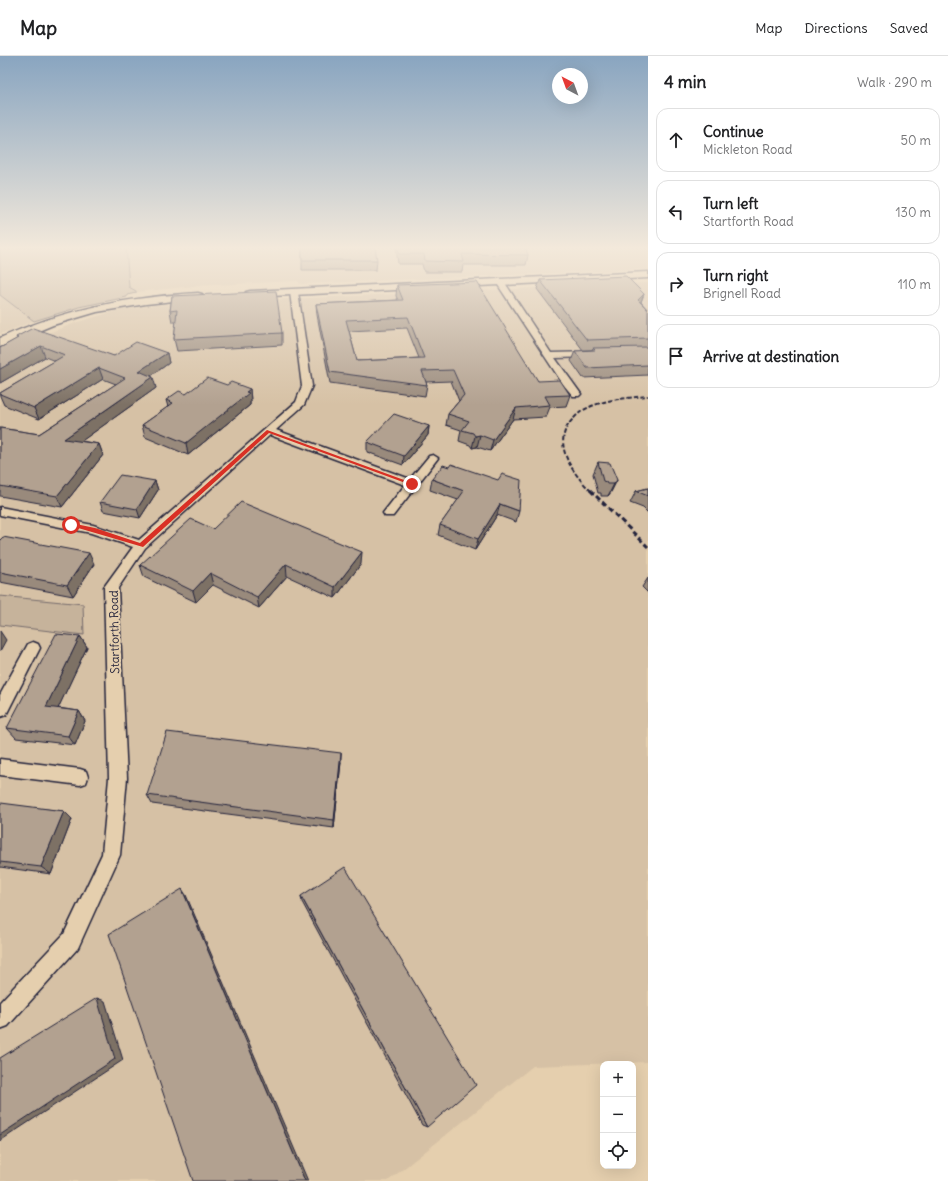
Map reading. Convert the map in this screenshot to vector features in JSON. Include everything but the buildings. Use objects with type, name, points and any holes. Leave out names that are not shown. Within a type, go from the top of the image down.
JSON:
[{"type":"street","points":[[0,342],[46,322],[105,306],[149,300]]},
{"type":"street","name":"Startforth Road","points":[[0,1018],[71,941],[111,855],[118,778],[111,587],[141,545],[300,403],[307,386],[295,300]]},
{"type":"street","points":[[512,300],[576,394]]},
{"type":"street","points":[[549,356],[602,354]]},
{"type":"street","points":[[269,431],[412,484]]},
{"type":"street","points":[[389,513],[433,458]]},
{"type":"street","points":[[0,511],[93,529],[141,545]]},
{"type":"street","points":[[0,710],[33,648]]},
{"type":"street","points":[[0,767],[80,777]]},
{"type":"shaded area","points":[[0,300],[6,300],[34,321],[0,334]]},
{"type":"shaded area","points":[[6,300],[115,300],[79,307],[34,321]]},
{"type":"shaded area","points":[[278,300],[648,300],[648,1062],[600,1061],[600,1064],[533,1066],[388,1181],[0,1181],[0,625],[84,634],[83,604],[0,596],[0,356],[30,340],[78,322],[119,310],[155,305]]},
{"type":"shaded area","points":[[0,596],[83,604],[84,635],[0,625]]},
{"type":"railway","points":[[590,490],[577,475],[566,457],[563,437],[566,428],[582,411],[590,407],[614,400],[648,396]]},
{"type":"railway","points":[[590,490],[648,547]]},
{"type":"route","points":[[71,525],[93,529],[141,545],[269,431],[412,484]]}]
